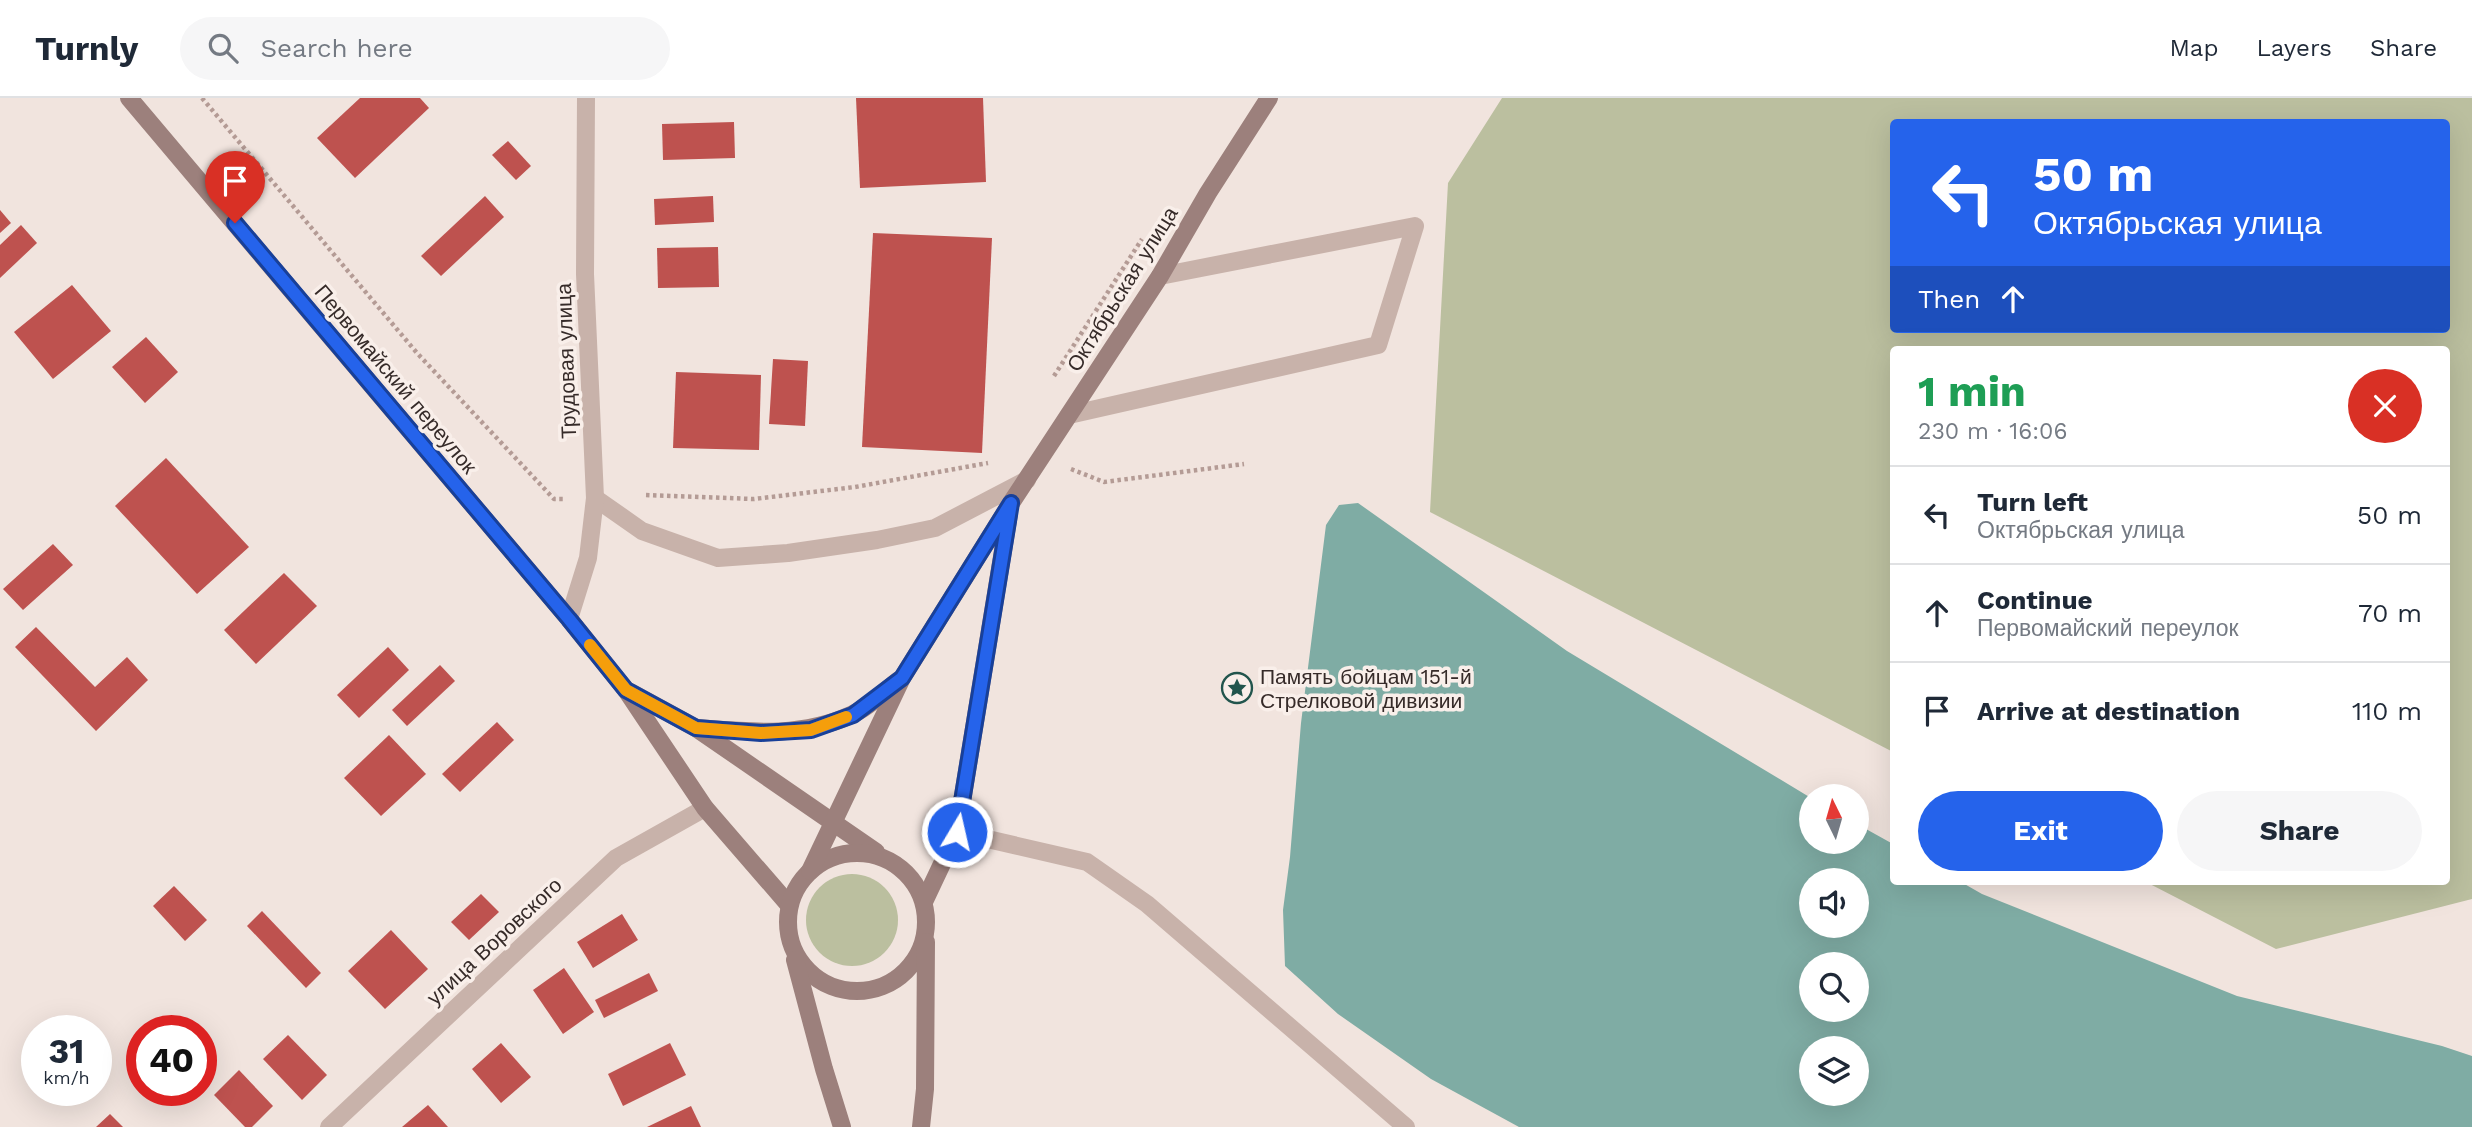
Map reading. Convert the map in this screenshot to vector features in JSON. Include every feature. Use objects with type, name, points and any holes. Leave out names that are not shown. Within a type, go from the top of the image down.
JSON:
[{"type":"street","name":"Первомайский переулок","points":[[129,98],[569,619],[626,690],[705,808],[789,905]]},
{"type":"street","name":"Трудовая улица","points":[[569,619],[588,558],[595,498],[585,274],[586,98]]},
{"type":"street","name":"Октябрьская улица","points":[[810,871],[902,678],[1011,503],[1160,276],[1208,193],[1269,98]]},
{"type":"street","points":[[1069,415],[1378,345],[1415,226],[1160,276]]},
{"type":"street","points":[[595,498],[642,531],[718,558],[788,553],[877,540],[934,528],[1027,480]]},
{"type":"street","name":"Октябрьская улица","points":[[924,902],[957,832],[1011,503]]},
{"type":"street","name":"Октябрьская улица","points":[[696,728],[761,733],[811,730],[853,715],[902,678]]},
{"type":"street","name":"Первомайский переулок","points":[[626,690],[696,728],[885,858]]},
{"type":"street","name":"улица Воровского","points":[[329,1127],[617,858],[705,808]]},
{"type":"street","points":[[957,832],[1087,862],[1147,904],[1406,1127]]},
{"type":"street","points":[[842,1127],[787,928],[789,905],[797,886],[810,871],[826,859],[845,853],[865,852],[885,858],[902,869],[915,884],[924,902],[925,1089],[921,1127]]},
{"type":"street","points":[[793,950],[806,970],[824,983],[846,991],[870,990],[892,982],[910,967],[922,947],[926,924]]},
{"type":"path","points":[[202,98],[417,353],[554,499],[595,498],[612,492],[668,498],[754,499],[855,487],[990,463]]},
{"type":"path","points":[[1049,383],[1143,238]]},
{"type":"path","points":[[1041,458],[1104,482],[1244,464]]},
{"type":"green space","points":[[1502,98],[2472,98],[2472,899],[2276,949],[2152,885],[2450,885],[2450,346],[1890,346],[1890,750],[1430,512],[1448,183]]},
{"type":"green space","points":[[852,874],[870,877],[885,887],[895,902],[898,920],[895,938],[885,953],[870,963],[852,966],[834,963],[819,953],[809,938],[806,920],[809,902],[819,887],[834,877]]},
{"type":"water","points":[[1358,503],[1567,651],[1799,791],[1799,854],[1869,854],[1869,831],[1890,842],[1890,885],[1966,885],[1982,894],[2237,996],[2442,1046],[2472,1056],[2472,1127],[1519,1127],[1431,1079],[1338,1014],[1285,966],[1283,910],[1301,723],[1326,525],[1339,505]]},
{"type":"building","points":[[360,98],[420,98],[429,108],[355,178],[317,138]]},
{"type":"building","points":[[856,98],[983,98],[986,182],[860,188]]},
{"type":"building","points":[[734,122],[735,158],[663,160],[662,124]]},
{"type":"building","points":[[508,141],[531,166],[516,180],[492,155]]},
{"type":"building","points":[[485,196],[504,217],[441,276],[421,256]]},
{"type":"building","points":[[713,196],[714,222],[655,225],[654,199]]},
{"type":"building","points":[[0,210],[11,223],[0,233]]},
{"type":"building","points":[[21,225],[37,243],[0,278],[0,245]]},
{"type":"building","points":[[873,233],[992,238],[982,453],[862,447]]},
{"type":"building","points":[[718,247],[719,287],[658,288],[657,248]]},
{"type":"building","points":[[72,285],[111,331],[53,379],[14,332]]},
{"type":"building","points":[[146,337],[178,372],[145,403],[112,367]]},
{"type":"building","points":[[773,359],[808,361],[805,426],[769,424]]},
{"type":"building","points":[[676,372],[761,375],[759,450],[673,448]]},
{"type":"building","points":[[166,458],[249,547],[197,594],[115,506]]},
{"type":"building","points":[[53,544],[73,565],[23,610],[3,589]]},
{"type":"building","points":[[284,573],[317,606],[256,664],[224,630]]},
{"type":"building","points":[[36,627],[95,687],[127,657],[148,680],[96,731],[15,647]]},
{"type":"building","points":[[388,647],[409,670],[359,718],[337,695]]},
{"type":"building","points":[[440,665],[455,681],[407,726],[392,710]]},
{"type":"building","points":[[497,722],[514,740],[460,792],[442,774]]},
{"type":"building","points":[[389,735],[426,774],[381,816],[344,778]]},
{"type":"building","points":[[174,886],[207,920],[185,941],[153,906]]},
{"type":"building","points":[[481,894],[499,912],[469,940],[451,922]]},
{"type":"building","points":[[262,911],[321,973],[306,988],[247,926]]},
{"type":"building","points":[[622,914],[638,940],[593,968],[577,942]]},
{"type":"building","points":[[391,930],[428,969],[385,1009],[348,971]]},
{"type":"building","points":[[564,968],[594,1012],[563,1034],[533,990]]},
{"type":"building","points":[[649,973],[658,991],[604,1018],[595,1000]]},
{"type":"building","points":[[288,1035],[327,1075],[302,1100],[263,1059]]},
{"type":"building","points":[[501,1043],[531,1077],[501,1103],[472,1069]]},
{"type":"building","points":[[670,1043],[686,1075],[623,1106],[608,1074]]},
{"type":"building","points":[[239,1070],[273,1106],[252,1127],[245,1127],[217,1098],[217,1092]]},
{"type":"building","points":[[428,1105],[448,1127],[402,1127]]},
{"type":"building","points":[[691,1106],[701,1127],[647,1127]]},
{"type":"building","points":[[110,1114],[123,1127],[96,1127]]},
{"type":"slow traffic","points":[[590,645],[626,690],[696,728],[761,733],[811,730],[846,717]]},
{"type":"place","name":"Память бойцам 151-й Стрелковой дивизии","points":[[1237,688]]},
{"type":"route","points":[[235,223],[626,690],[696,728],[761,733],[811,730],[853,715],[902,678],[1011,503],[957,832]]}]
